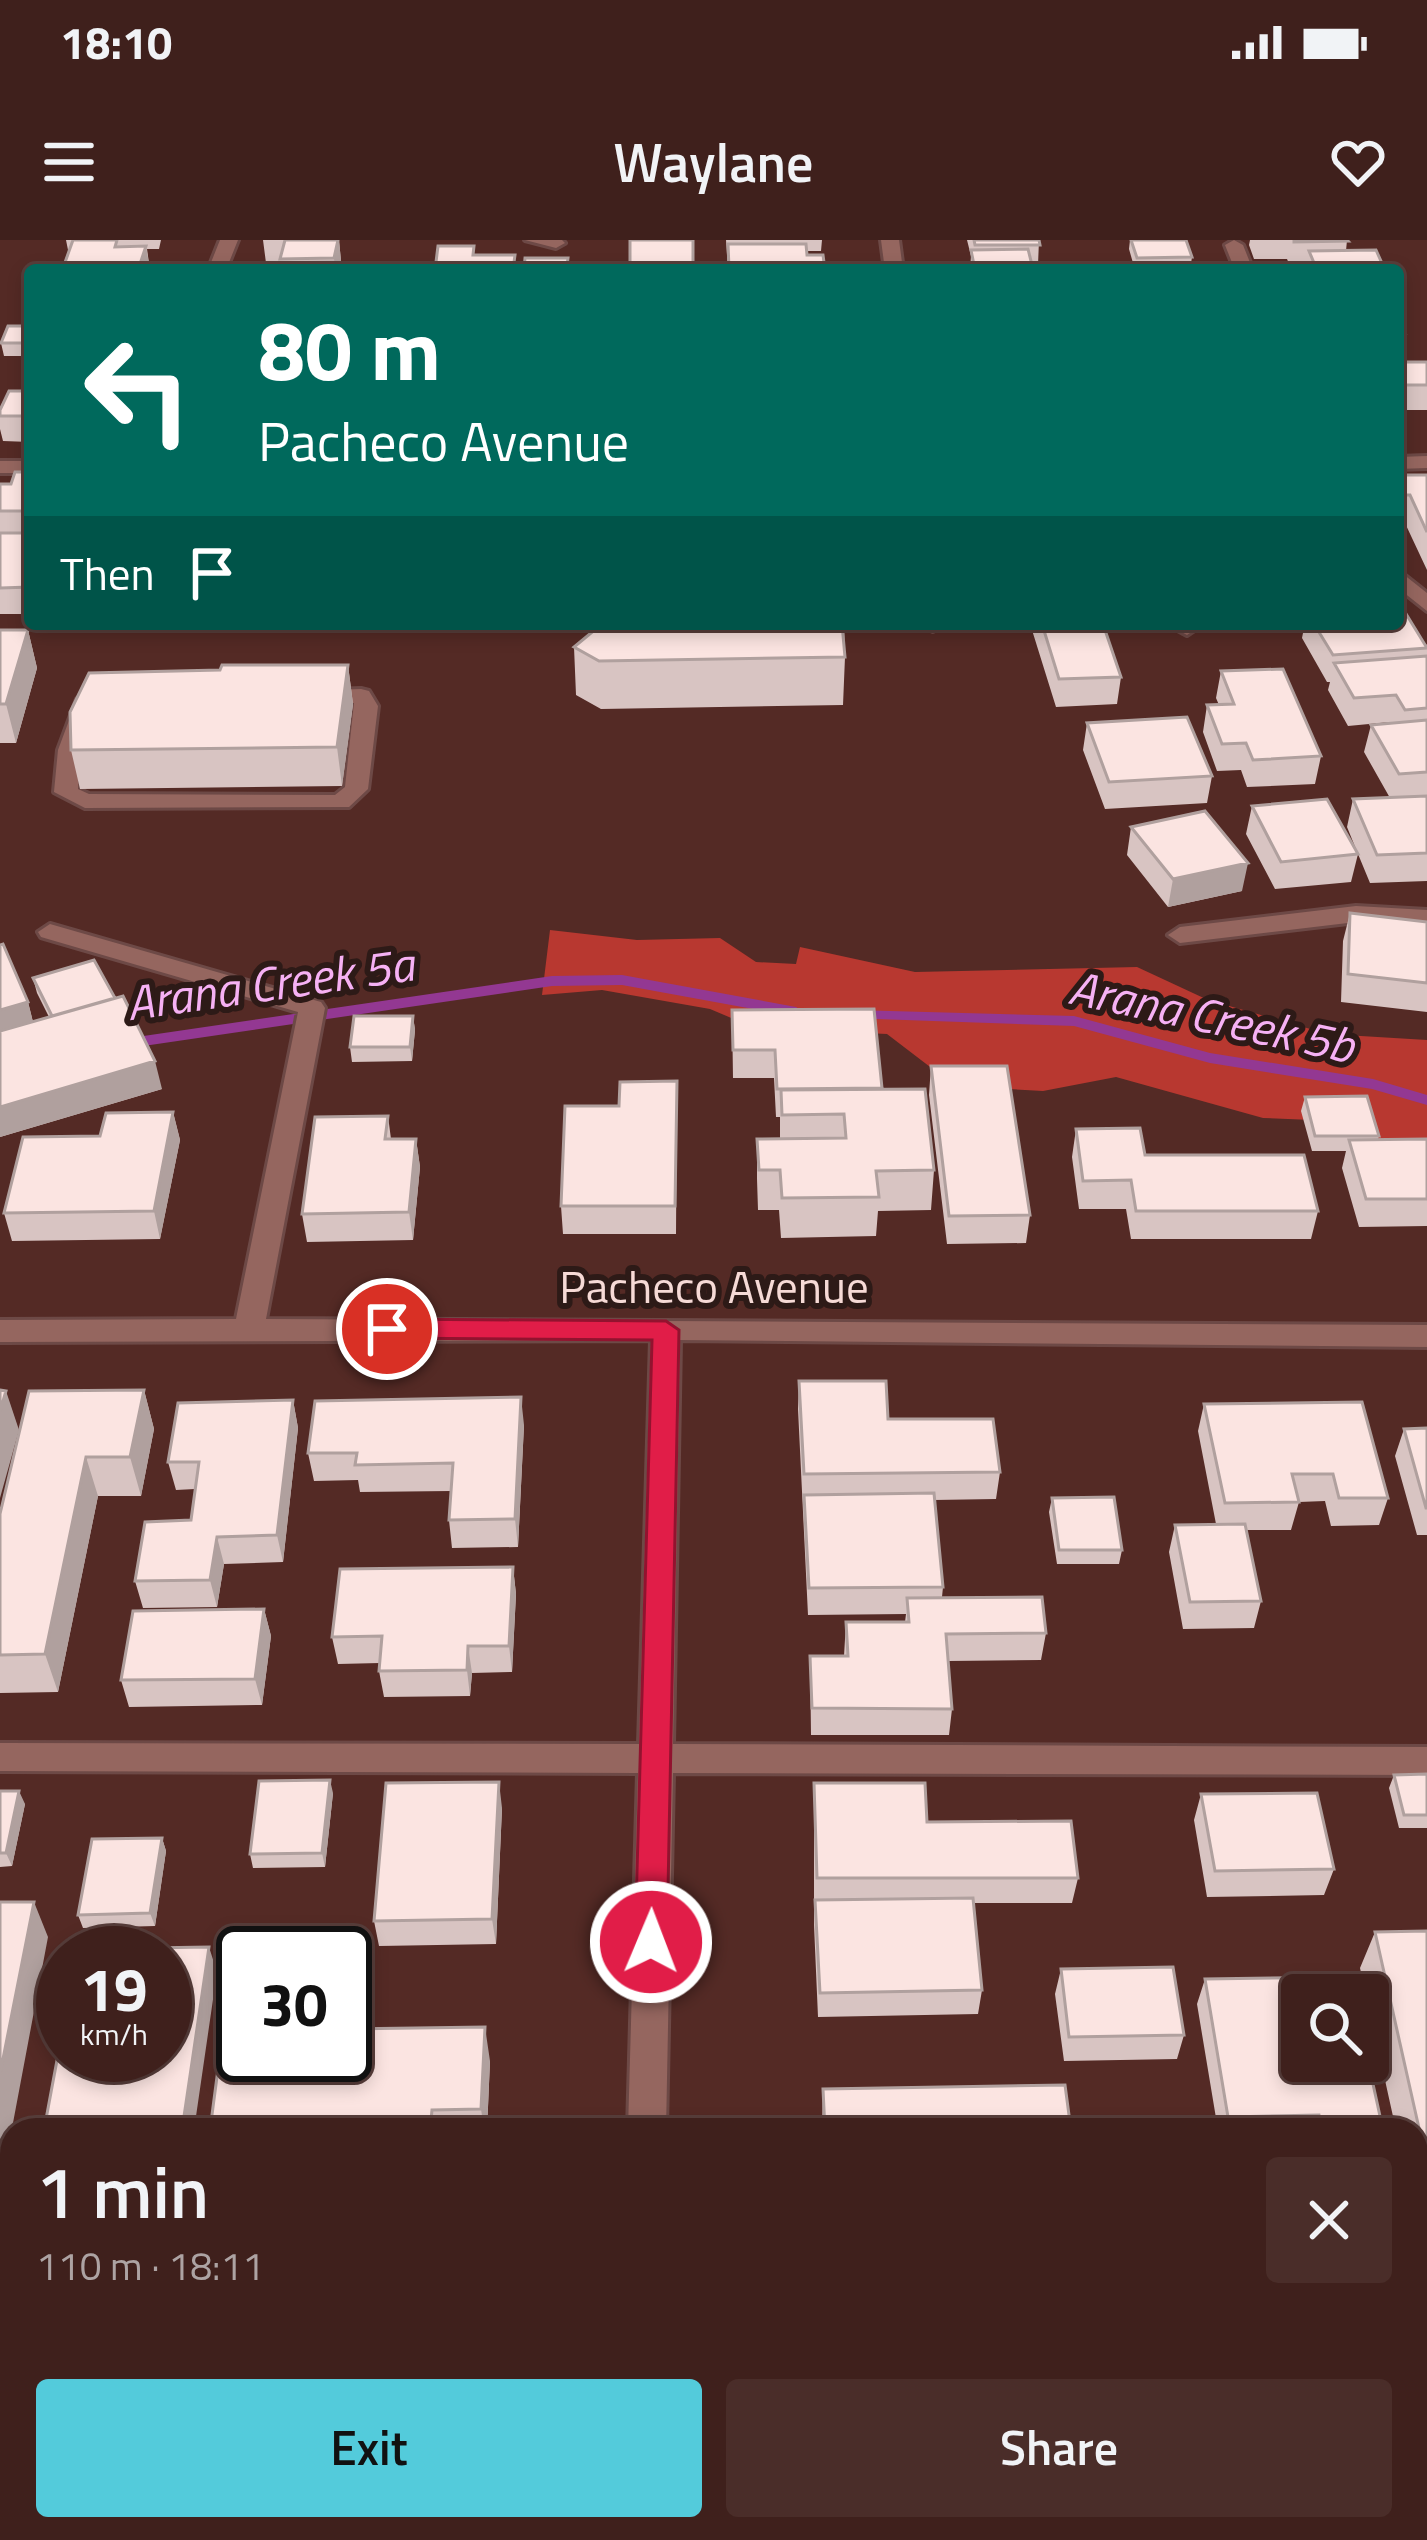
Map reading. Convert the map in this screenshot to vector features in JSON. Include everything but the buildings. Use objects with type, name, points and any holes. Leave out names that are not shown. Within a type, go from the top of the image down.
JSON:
[{"type":"street","points":[[534,240],[556,243]]},
{"type":"street","points":[[1234,245],[1242,264]]},
{"type":"street","points":[[1404,582],[1427,605]]},
{"type":"street","points":[[361,697],[367,706],[356,789],[341,802],[85,801],[66,792],[69,750],[85,704],[361,697]]},
{"type":"street","points":[[1180,934],[1356,914],[1427,918]]},
{"type":"street","points":[[50,932],[312,1008],[249,1330]]},
{"type":"street","points":[[647,2118],[666,1330]]},
{"type":"street","name":"Pacheco Avenue","points":[[0,1331],[1427,1336]]},
{"type":"street","points":[[0,1756],[1427,1761]]},
{"type":"shaded area","points":[[550,930],[637,940],[720,938],[756,962],[796,964],[800,947],[915,972],[1137,967],[1208,1000],[1328,1034],[1427,1040],[1427,1159],[1376,1150],[1360,1122],[1263,1118],[1116,1077],[1043,1091],[955,1086],[887,1034],[755,1028],[710,1009],[602,990],[542,995]]},
{"type":"waterway","name":"Arana Creek 5a","points":[[123,1044],[552,981],[622,980],[796,1012]]},
{"type":"waterway","name":"Arana Creek 5b","points":[[853,1015],[1074,1021],[1210,1058],[1373,1084],[1427,1100]]},
{"type":"route","points":[[387,1329],[666,1330],[651,1942]]}]
